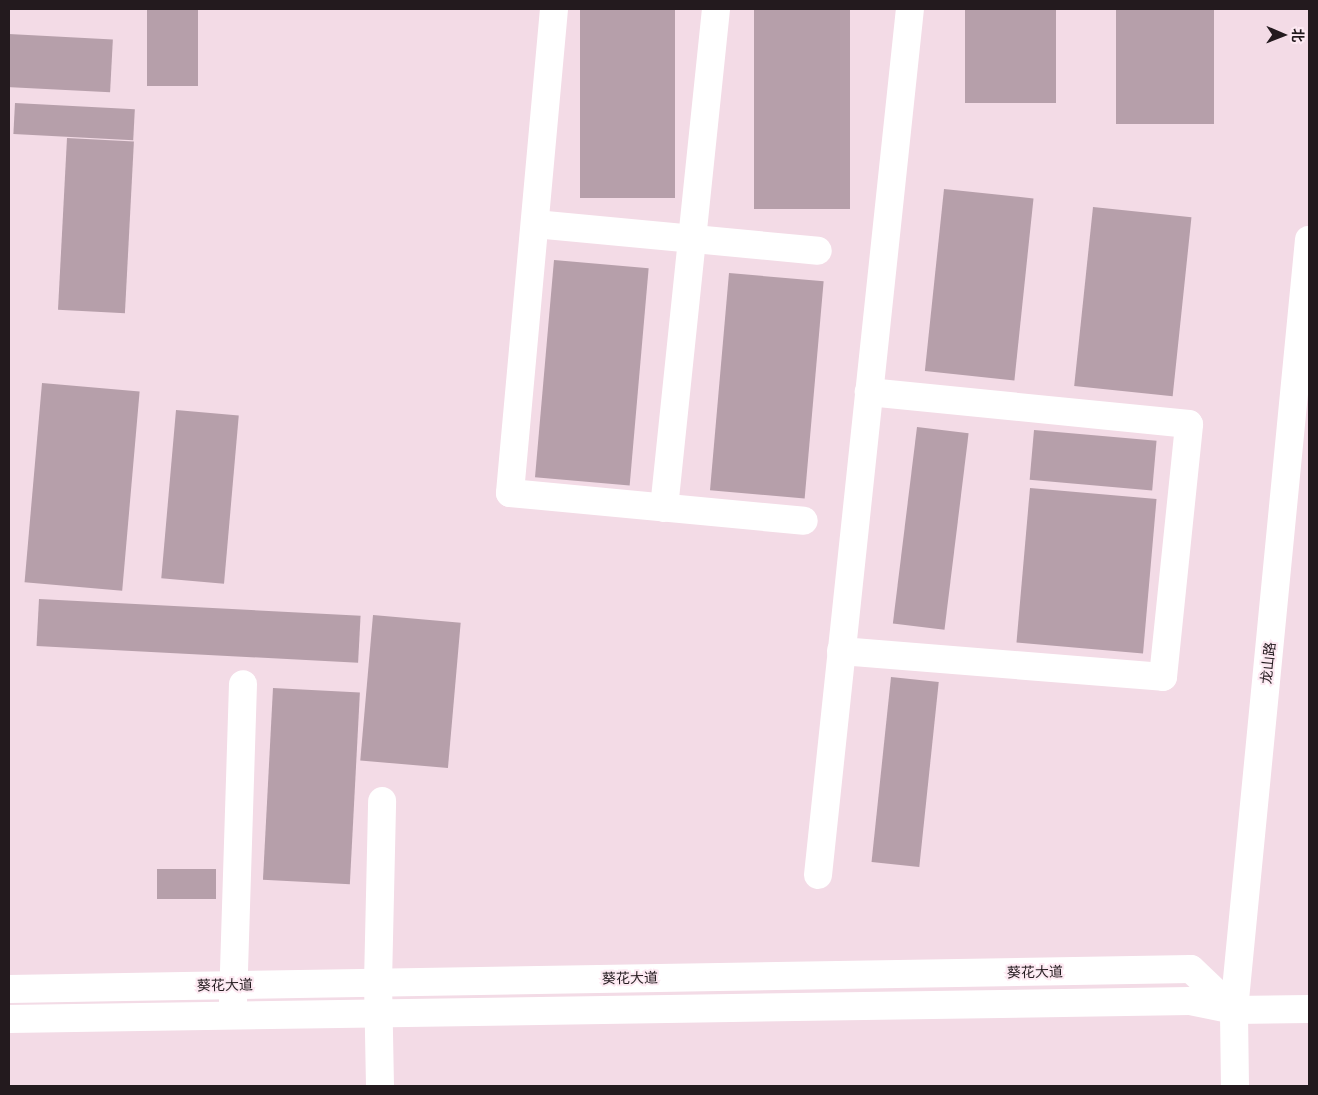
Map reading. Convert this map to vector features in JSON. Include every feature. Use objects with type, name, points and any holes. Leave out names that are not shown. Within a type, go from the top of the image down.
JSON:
[{"type":"street","points":[[554,9],[510,493],[804,521]]},
{"type":"street","points":[[664,508],[716,9]]},
{"type":"street","points":[[818,875],[910,9]]},
{"type":"street","points":[[535,224],[818,251]]},
{"type":"street","name":"龙山路","points":[[1235,1086],[1234,1010],[1309,240]]},
{"type":"street","points":[[841,651],[1163,677],[1189,424],[869,392]]},
{"type":"street","points":[[233,1015],[243,684]]},
{"type":"street","points":[[380,1086],[378,983],[382,801]]},
{"type":"street","name":"葵花大道","points":[[9,989],[1191,969],[1234,1010]]},
{"type":"street","points":[[9,1019],[1190,1001],[1234,1010],[1309,1009]]},
{"type":"building","points":[[147,9],[198,9],[198,86],[147,86]]},
{"type":"building","points":[[580,9],[675,9],[675,198],[580,198]]},
{"type":"building","points":[[754,9],[850,9],[850,209],[754,209]]},
{"type":"building","points":[[965,9],[1056,9],[1056,103],[965,103]]},
{"type":"building","points":[[1116,9],[1214,9],[1214,124],[1116,124]]},
{"type":"building","points":[[9,34],[113,39],[110,92],[9,87]]},
{"type":"building","points":[[15,103],[135,109],[133,140],[13,134]]},
{"type":"building","points":[[67,138],[134,142],[125,313],[58,310]]},
{"type":"building","points":[[944,189],[1034,198],[1014,380],[925,371]]},
{"type":"building","points":[[1093,207],[1191,217],[1173,396],[1074,386]]},
{"type":"building","points":[[554,260],[649,268],[630,485],[535,477]]},
{"type":"building","points":[[729,273],[824,281],[805,498],[710,490]]},
{"type":"building","points":[[42,383],[140,392],[122,591],[25,582]]},
{"type":"building","points":[[176,410],[239,415],[224,584],[161,578]]},
{"type":"building","points":[[917,427],[969,433],[944,630],[893,624]]},
{"type":"building","points":[[1034,430],[1157,441],[1152,491],[1030,480]]},
{"type":"building","points":[[1030,488],[1157,499],[1143,653],[1016,642]]},
{"type":"building","points":[[39,599],[361,616],[358,663],[37,646]]},
{"type":"building","points":[[373,615],[461,623],[448,768],[360,760]]},
{"type":"building","points":[[891,677],[939,682],[919,867],[872,862]]},
{"type":"building","points":[[273,688],[360,693],[350,884],[263,880]]},
{"type":"building","points":[[157,869],[216,869],[216,899],[157,899]]}]
